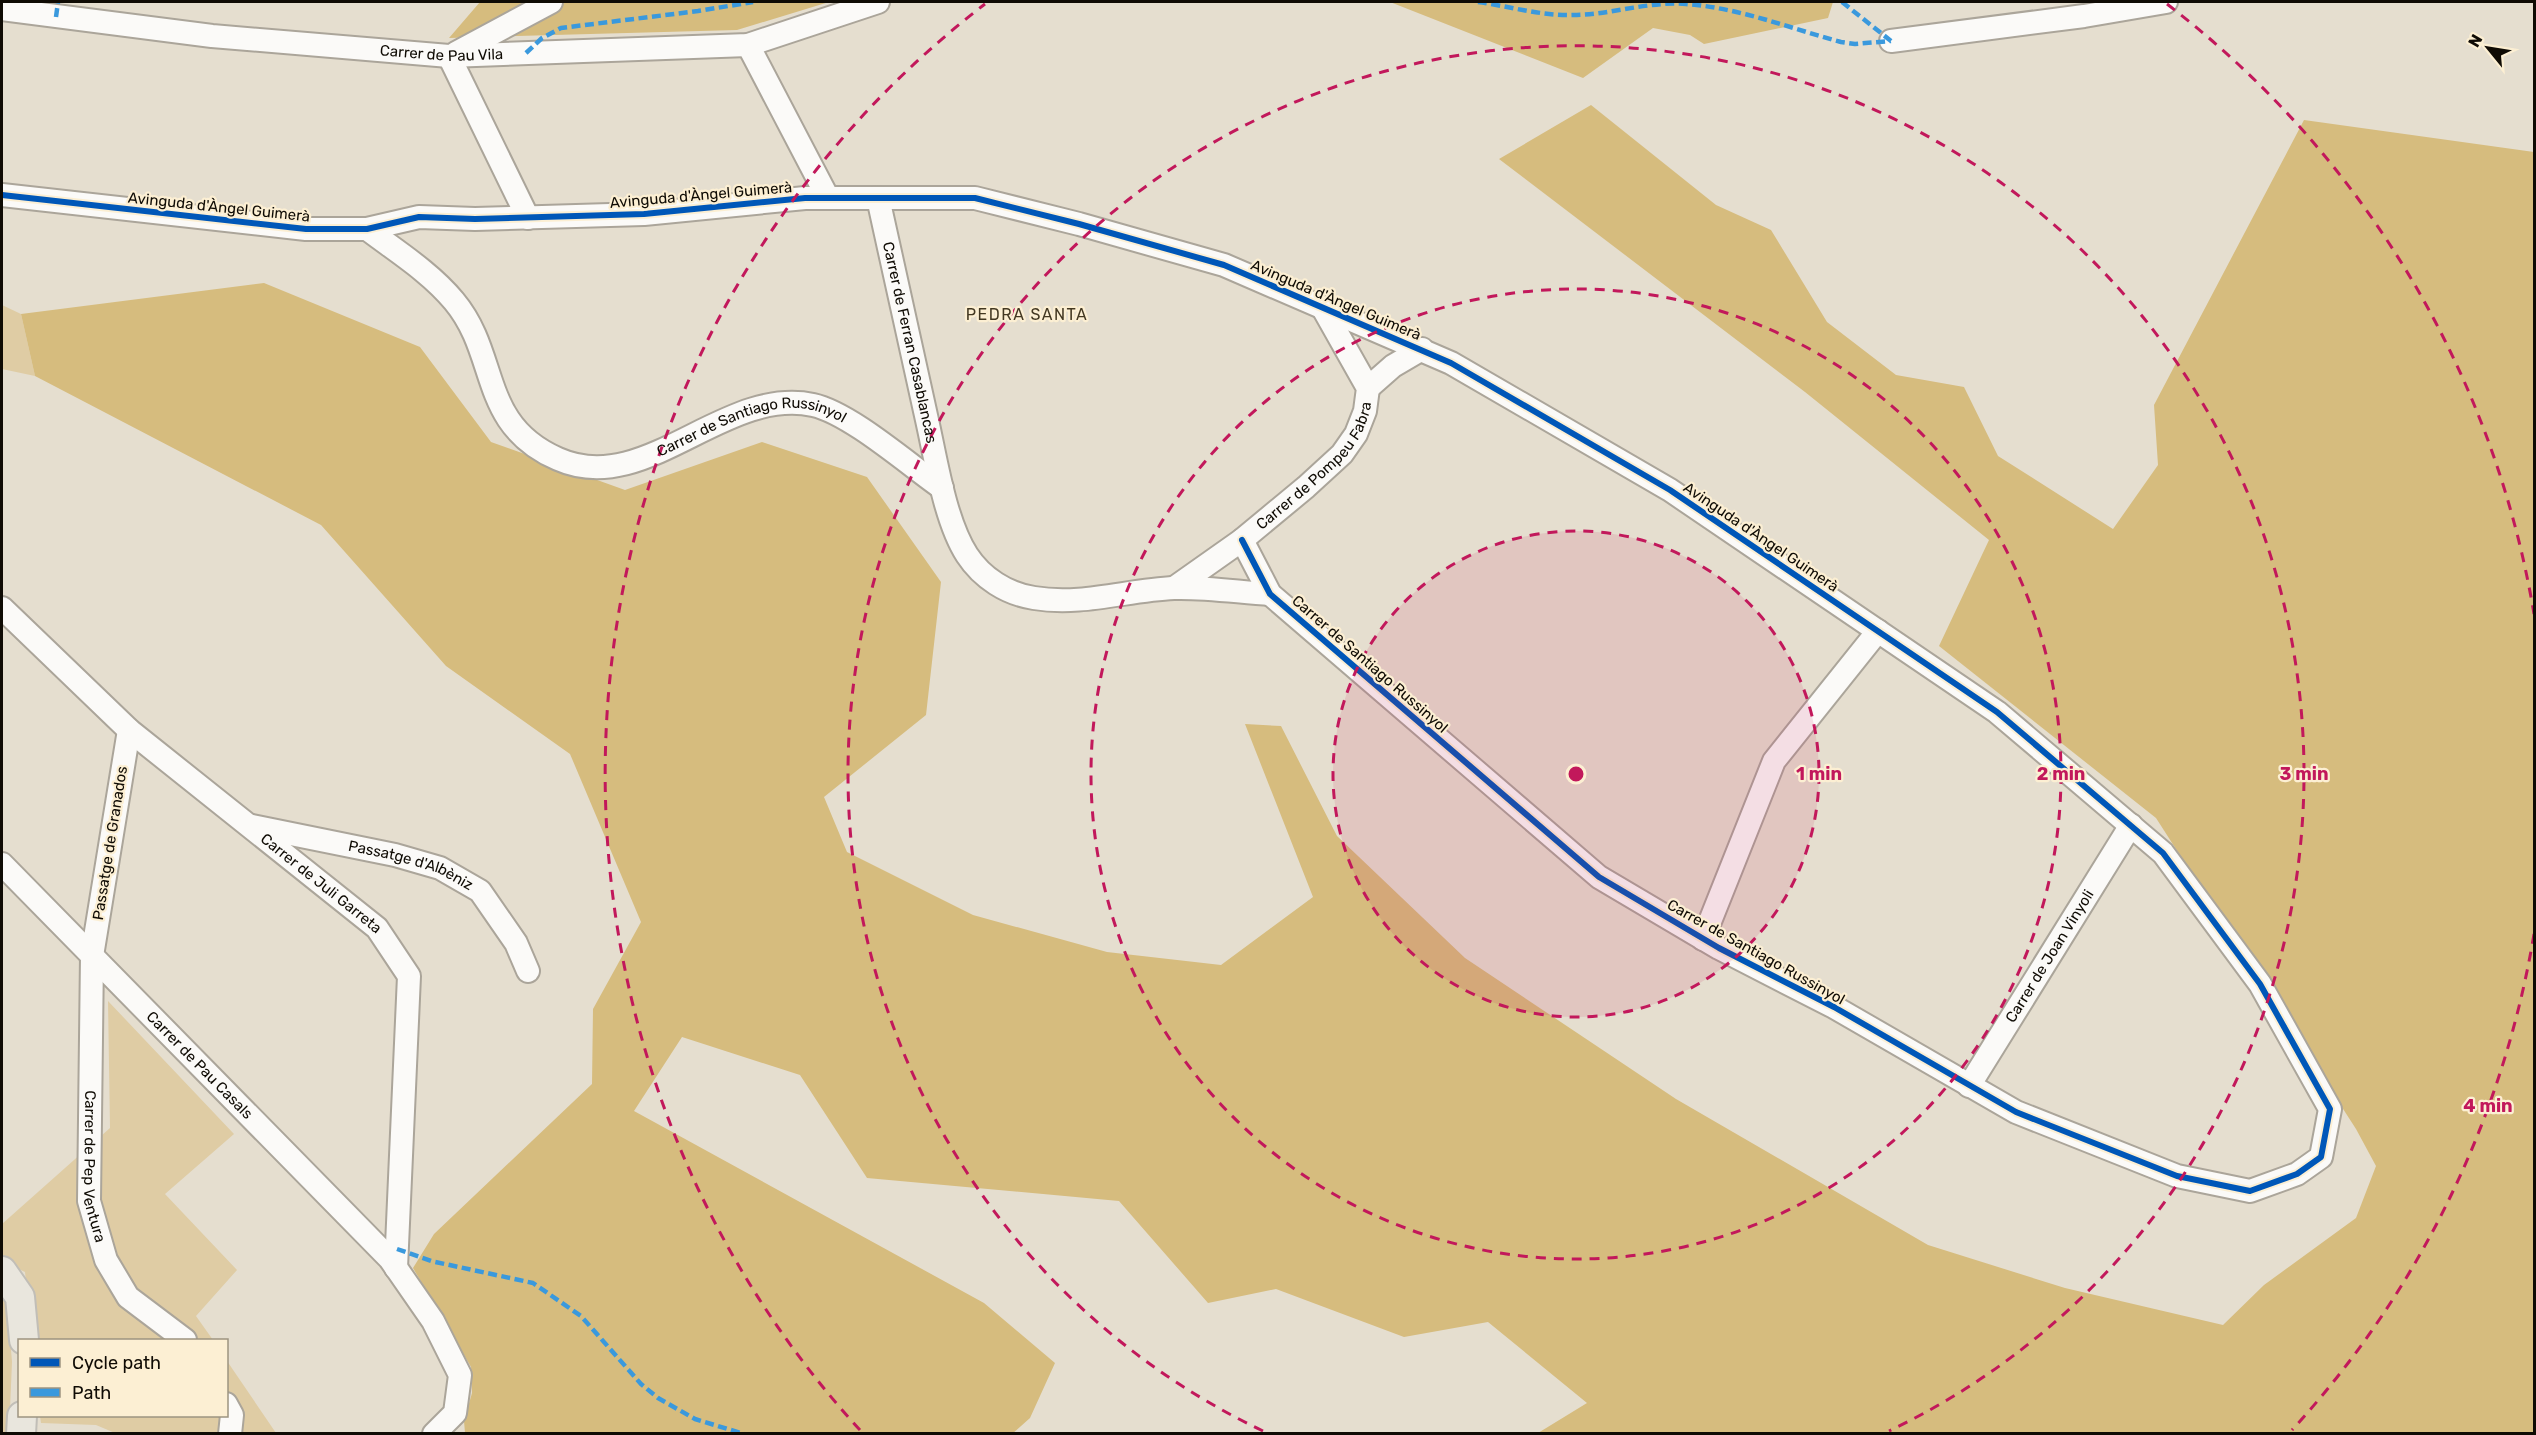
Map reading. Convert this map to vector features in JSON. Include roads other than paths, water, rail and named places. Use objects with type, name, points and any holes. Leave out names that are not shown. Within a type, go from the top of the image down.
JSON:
[{"type":"main road","points":[[2,1271],[20,1297],[24,1339]]},
{"type":"main road","points":[[21,1434],[22,1417]]},
{"type":"street","points":[[528,218],[449,56],[551,2]]},
{"type":"street","name":"Carrer de Pau Vila","points":[[2,9],[212,36],[449,56],[748,45],[878,2]]},
{"type":"street","points":[[1891,41],[2084,16],[2166,2]]},
{"type":"street","points":[[748,45],[828,198]]},
{"type":"street","name":"Avinguda d'Àngel Guimerà","points":[[2,195],[306,229],[367,229],[419,217],[528,218],[644,214],[805,198],[975,198],[1079,224],[1224,265],[1451,363],[1670,490],[1997,712],[2163,852],[2260,984],[2330,1109],[2321,1157]]},
{"type":"street","name":"Carrer de Ferran Casablancas","points":[[878,198],[942,488]]},
{"type":"street","name":"Carrer de Santiago Russinyol","points":[[367,229],[433,280],[455,302],[470,326],[496,398],[505,415],[517,431],[558,459],[583,467],[605,469],[631,462],[747,411],[780,403],[812,405],[839,414],[942,488]]},
{"type":"street","name":"Carrer de Pompeu Fabra","points":[[1174,588],[1242,540],[1342,454],[1362,422],[1368,399],[1368,388],[1324,310]]},
{"type":"street","points":[[1368,388],[1393,366],[1422,350]]},
{"type":"street","points":[[942,488],[966,553],[977,568],[991,580],[1010,591],[1032,598],[1059,601],[1089,600],[1174,588],[1270,594]]},
{"type":"street","name":"Carrer de Santiago Russinyol","points":[[1242,540],[1270,594],[1599,877],[1703,939],[1834,1007],[2016,1112],[2178,1176],[2250,1191],[2297,1174],[2321,1157]]},
{"type":"street","name":"Carrer de Juli Garreta","points":[[2,608],[129,730],[377,928],[409,976],[396,1268]]},
{"type":"street","points":[[1703,939],[1774,761],[1878,631]]},
{"type":"street","name":"Passatge de Granados","points":[[92,956],[129,730]]},
{"type":"street","name":"Passatge d'Albèniz","points":[[248,825],[395,855],[440,868],[480,891],[516,943],[528,970]]},
{"type":"street","name":"Carrer de Joan Vinyoli","points":[[1969,1086],[2131,825]]},
{"type":"street","name":"Carrer de Pau Casals","points":[[2,864],[390,1259],[396,1268]]},
{"type":"street","name":"Carrer de Pep Ventura","points":[[92,956],[89,1201],[106,1260],[128,1297],[182,1339]]},
{"type":"street","points":[[396,1268],[433,1322],[460,1375],[455,1413],[434,1434]]},
{"type":"street","points":[[228,1408],[232,1415],[230,1434]]},
{"type":"district","name":"PEDRA SANTA","points":[[1027,314]]}]
